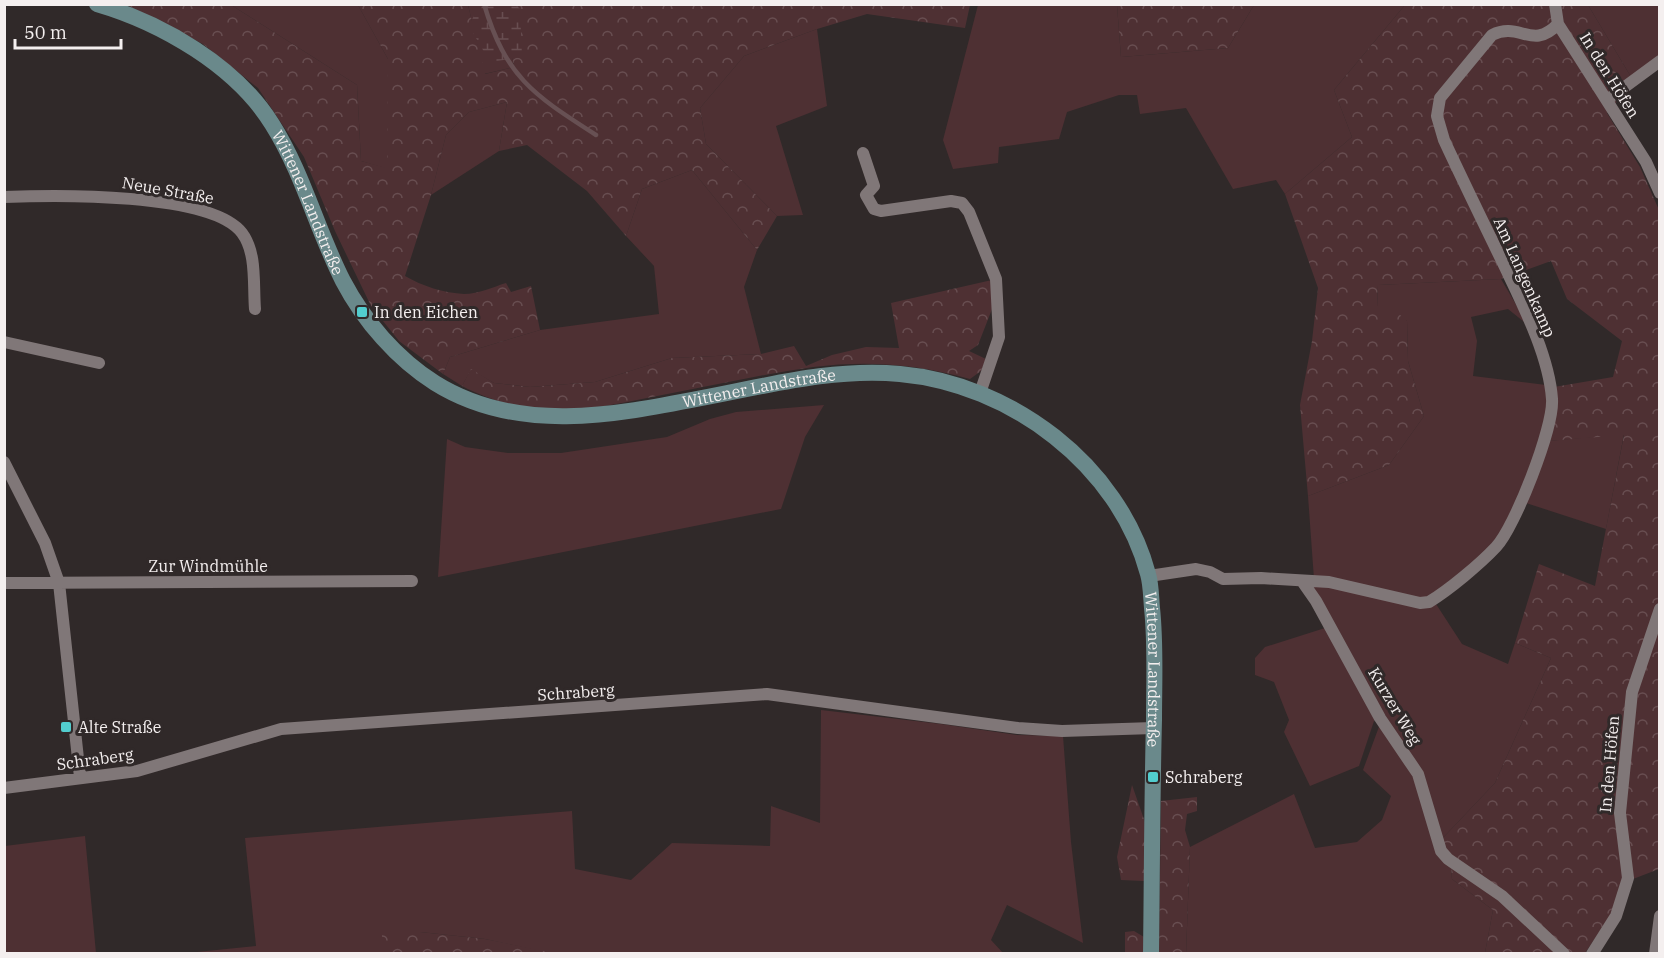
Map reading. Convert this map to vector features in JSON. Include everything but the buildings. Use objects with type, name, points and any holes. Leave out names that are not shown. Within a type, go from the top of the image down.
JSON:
[{"type":"main road","name":"Wittener Landstraße","points":[[97,4],[124,12],[189,46],[213,62],[256,101],[291,159],[345,286],[362,312],[393,348],[416,369],[462,398],[501,411],[529,415],[592,416],[647,409],[800,378],[845,373],[903,374],[945,382],[980,393],[1025,417],[1071,451],[1110,492],[1120,508],[1136,540],[1149,576],[1156,645],[1151,954]]},
{"type":"street","name":"In den Höfen","points":[[1555,4],[1558,24],[1646,162],[1659,193]]},
{"type":"street","name":"Am Langenkamp","points":[[1302,581],[1329,582],[1420,603],[1429,603],[1497,546],[1508,530],[1524,497],[1545,439],[1552,402],[1549,376],[1527,314],[1443,140],[1437,116],[1440,98],[1492,35],[1501,30],[1539,36],[1551,31],[1558,24]]},
{"type":"street","points":[[1607,100],[1659,61]]},
{"type":"street","points":[[862,153],[874,186],[866,195],[874,209],[881,211],[951,201],[962,203],[969,212],[996,279],[1000,327],[999,337],[980,393]]},
{"type":"street","name":"Neue Straße","points":[[4,197],[71,194],[136,200],[202,209],[225,218],[241,231],[251,248],[255,309]]},
{"type":"street","points":[[4,342],[99,363]]},
{"type":"street","points":[[4,462],[45,543],[59,583],[80,777]]},
{"type":"street","points":[[1149,576],[1196,569],[1210,572],[1223,579],[1261,578],[1302,581]]},
{"type":"street","name":"Zur Windmühle","points":[[4,583],[412,581]]},
{"type":"street","name":"Kurzer Weg","points":[[1302,581],[1316,601],[1380,718],[1418,774],[1441,851],[1448,859],[1502,896],[1564,954]]},
{"type":"street","name":"In den Höfen","points":[[1592,954],[1616,916],[1628,878],[1620,813],[1632,693],[1659,609]]},
{"type":"street","name":"Schraberg","points":[[4,788],[137,771],[281,729],[772,693],[1018,729],[1062,731],[1154,728]]},
{"type":"street","points":[[1655,954],[1659,916]]},
{"type":"green space","points":[[1117,4],[1254,5],[1228,48],[1121,57]]},
{"type":"green space","points":[[127,5],[231,5],[357,85],[361,161],[387,168],[388,59],[358,5],[468,5],[485,74],[514,67],[504,5],[970,5],[965,28],[867,14],[817,29],[744,56],[700,108],[706,144],[777,216],[757,250],[692,170],[642,189],[626,236],[587,191],[527,145],[499,151],[507,102],[469,112],[446,135],[431,195],[405,276],[433,288],[464,294],[480,292],[506,283],[511,292],[531,286],[540,330],[450,357],[443,374],[399,341],[371,306],[335,231],[304,157],[258,88],[203,44]]},
{"type":"green space","points":[[231,5],[358,5],[388,59],[388,169],[361,161],[357,85]]},
{"type":"green space","points":[[468,5],[504,5],[514,67],[484,74]]},
{"type":"green space","points":[[479,5],[516,5],[520,9],[522,57],[490,62],[469,26]]},
{"type":"green space","points":[[978,5],[1117,5],[1121,57],[1228,48],[1254,5],[1405,5],[1334,90],[1352,137],[1285,194],[1276,180],[1233,189],[1186,108],[1140,114],[1137,95],[1119,95],[1067,112],[1059,139],[999,147],[998,163],[953,169],[943,140]]},
{"type":"green space","points":[[1405,5],[1588,5],[1634,82],[1607,113],[1640,167],[1659,210],[1659,869],[1633,879],[1585,953],[1485,953],[1493,910],[1452,879],[1451,866],[1441,840],[1495,783],[1551,658],[1515,643],[1539,564],[1595,586],[1624,435],[1548,441],[1554,387],[1613,377],[1622,341],[1567,299],[1551,261],[1501,279],[1378,285],[1377,306],[1392,308],[1407,321],[1408,361],[1424,416],[1389,465],[1308,496],[1300,405],[1312,341],[1318,288],[1285,194],[1352,137],[1334,90]]},
{"type":"green space","points":[[1588,5],[1659,5],[1659,60],[1634,82]]},
{"type":"green space","points":[[817,29],[827,106],[776,126],[803,215],[777,216],[706,144],[700,108],[744,56]]},
{"type":"green space","points":[[507,102],[499,151],[431,195],[446,135],[469,112]]},
{"type":"green space","points":[[692,170],[757,250],[744,287],[761,354],[672,358],[595,382],[530,387],[494,383],[471,370],[462,386],[443,374],[450,357],[540,330],[659,314],[654,266],[626,236],[642,189]]},
{"type":"green space","points":[[1501,279],[1528,325],[1508,309],[1471,317],[1477,341],[1473,376],[1546,385],[1549,403],[1536,455],[1519,497],[1500,533],[1479,558],[1434,596],[1421,598],[1314,579],[1308,496],[1389,465],[1424,416],[1408,361],[1407,321],[1377,307],[1378,285]]},
{"type":"green space","points":[[992,280],[994,304],[978,345],[969,351],[986,359],[981,371],[970,379],[931,370],[892,365],[833,365],[771,374],[609,405],[557,410],[512,405],[491,399],[462,386],[471,369],[494,383],[530,387],[595,382],[672,358],[761,354],[794,346],[806,366],[832,355],[866,347],[899,348],[891,303]]},
{"type":"green space","points":[[824,405],[805,437],[781,509],[438,577],[447,439],[465,447],[508,453],[561,453],[667,437],[710,419],[736,412]]},
{"type":"green space","points":[[1624,434],[1606,529],[1526,503],[1548,441]]},
{"type":"green space","points":[[1311,585],[1436,604],[1462,644],[1508,664],[1515,643],[1551,658],[1495,783],[1441,840],[1421,771],[1383,714]]},
{"type":"green space","points":[[1325,628],[1375,718],[1359,766],[1310,786],[1284,732],[1289,720],[1274,682],[1255,675],[1255,658],[1265,647]]},
{"type":"green space","points":[[821,710],[1017,735],[1063,736],[1071,842],[1083,943],[1007,905],[991,940],[1003,953],[554,954],[485,939],[420,932],[382,932],[382,953],[177,954],[256,946],[245,838],[572,811],[575,869],[631,880],[672,843],[770,846],[771,806],[820,823]]},
{"type":"green space","points":[[1380,724],[1414,774],[1451,866],[1452,879],[1493,910],[1485,953],[1186,954],[1190,847],[1294,794],[1315,848],[1357,842],[1382,820],[1391,796],[1363,770]]},
{"type":"green space","points":[[1132,785],[1146,825],[1144,881],[1121,880],[1117,857]]},
{"type":"green space","points":[[1197,797],[1197,811],[1187,814],[1185,830],[1190,847],[1186,953],[1159,954],[1161,801]]},
{"type":"green space","points":[[85,836],[96,953],[5,953],[5,846]]},
{"type":"green space","points":[[1134,931],[1144,937],[1144,953],[1125,953],[1125,932]]},
{"type":"green space","points":[[382,932],[420,932],[485,939],[554,953],[382,953]]},
{"type":"waterway","points":[[484,4],[502,50],[525,82],[555,108],[596,135]]},
{"type":"place","name":"In den Eichen","points":[[362,312]]},
{"type":"place","name":"Alte Straße","points":[[66,727]]},
{"type":"place","name":"Schraberg","points":[[1153,777]]}]
